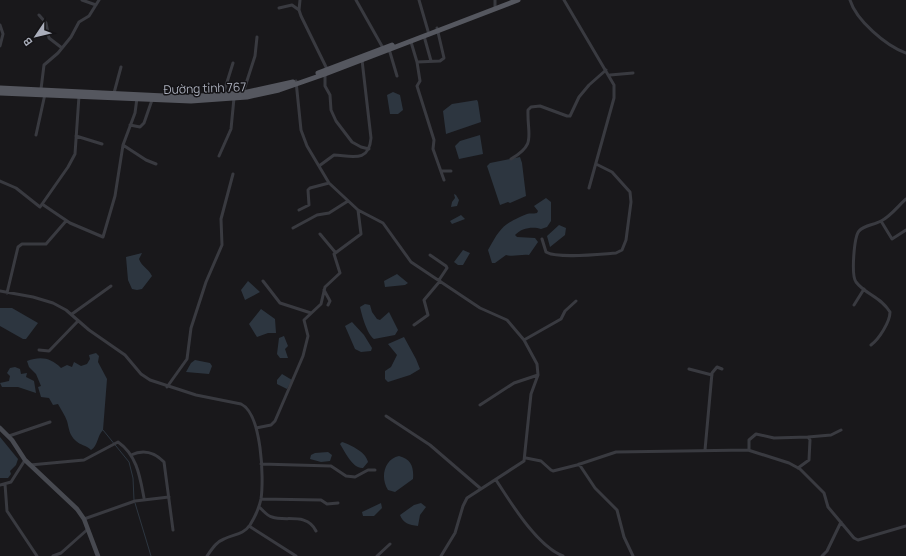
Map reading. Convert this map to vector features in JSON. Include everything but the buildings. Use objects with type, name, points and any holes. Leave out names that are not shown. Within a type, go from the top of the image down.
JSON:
[{"type":"main road","name":"Đường tỉnh 767","points":[[326,72],[383,48],[446,27],[518,0]]},
{"type":"main road","name":"Đường tỉnh 767","points":[[0,93],[43,91],[185,97],[243,93],[296,82],[362,60],[410,42],[426,34]]},
{"type":"main road","name":"Đường tỉnh 767","points":[[43,91],[79,96],[191,101],[234,98],[279,90],[296,82]]},
{"type":"main road","name":"Đường tỉnh 767","points":[[0,88],[31,91]]},
{"type":"street","points":[[82,0],[96,5]]},
{"type":"street","points":[[36,135],[43,91],[44,65],[62,48],[71,37],[77,25],[89,16],[99,0]]},
{"type":"street","points":[[300,0],[299,10],[326,72],[325,86],[330,95],[331,110],[336,121],[356,145],[369,149]]},
{"type":"street","points":[[356,0],[383,48]]},
{"type":"street","points":[[419,0],[431,61]]},
{"type":"street","points":[[495,0],[495,9]]},
{"type":"street","points":[[564,0],[610,75],[614,85],[614,98],[589,188]]},
{"type":"street","points":[[850,0],[858,15],[883,41],[906,53]]},
{"type":"street","points":[[279,8],[292,5],[299,10]]},
{"type":"street","points":[[39,15],[46,23],[49,38],[62,48]]},
{"type":"street","points":[[0,25],[3,34],[0,46]]},
{"type":"street","points":[[417,62],[440,61],[444,58],[437,30]]},
{"type":"street","points":[[243,93],[255,56],[257,37]]},
{"type":"street","points":[[410,42],[417,62],[420,81],[417,86],[434,140],[433,149],[444,180]]},
{"type":"street","points":[[389,50],[397,76]]},
{"type":"street","points":[[319,166],[334,155],[354,157],[363,155],[369,149],[371,138],[362,60]]},
{"type":"street","points":[[223,95],[232,63]]},
{"type":"street","points":[[114,93],[121,67]]},
{"type":"street","points":[[511,159],[523,151],[529,143],[528,116],[530,107],[540,106],[570,116],[579,98],[589,85],[606,70]]},
{"type":"street","points":[[610,75],[632,73]]},
{"type":"street","points":[[296,82],[301,130],[329,183],[358,210],[383,223],[405,255],[417,266],[480,308],[507,320],[524,340],[537,364],[538,375],[531,394],[526,458],[523,462],[496,480],[480,488],[465,501],[455,533],[441,556]]},
{"type":"street","points":[[0,180],[16,188],[40,207],[72,161],[76,136],[79,96]]},
{"type":"street","points":[[42,204],[66,221],[102,237],[104,236],[115,196],[123,145],[135,113],[137,98]]},
{"type":"street","points":[[219,156],[231,129],[234,98]]},
{"type":"street","points":[[130,125],[140,126],[144,122],[152,100]]},
{"type":"street","points":[[76,136],[102,144]]},
{"type":"street","points":[[123,145],[146,160],[156,164]]},
{"type":"street","points":[[542,240],[546,252],[549,254],[572,255],[616,253],[622,250],[626,240],[631,202],[630,192],[612,172],[596,164]]},
{"type":"street","points":[[441,171],[451,171]]},
{"type":"street","points":[[167,387],[187,359],[191,328],[206,282],[222,245],[221,219],[233,174]]},
{"type":"street","points":[[299,210],[309,205],[310,188],[329,183]]},
{"type":"street","points":[[871,345],[879,337],[890,312],[881,300],[864,289],[856,282],[853,276],[856,236],[862,228],[880,222],[906,199]]},
{"type":"street","points":[[293,228],[317,215],[329,213],[348,201]]},
{"type":"street","points":[[335,252],[361,234],[358,210]]},
{"type":"street","points":[[7,293],[18,247],[22,244],[46,244],[66,221]]},
{"type":"street","points":[[880,222],[892,239],[906,230]]},
{"type":"street","points":[[256,428],[271,425],[275,421],[303,356],[308,336],[304,320],[321,304],[324,290],[328,283],[340,273],[340,267],[334,256],[335,252],[320,234]]},
{"type":"street","points":[[405,255],[410,251]]},
{"type":"street","points":[[414,325],[428,315],[424,300],[447,268],[430,255]]},
{"type":"street","points":[[263,280],[280,302],[311,313]]},
{"type":"street","points":[[72,314],[111,286]]},
{"type":"street","points":[[854,305],[864,289]]},
{"type":"street","points":[[324,290],[330,301],[328,305]]},
{"type":"street","points":[[0,291],[53,303],[72,314],[78,321],[125,355],[141,374],[167,387],[245,406],[253,417],[261,464],[261,499],[259,507],[249,526],[240,534],[221,540],[207,556]]},
{"type":"street","points":[[524,340],[561,319],[565,310],[576,301]]},
{"type":"street","points":[[39,350],[49,352],[78,321]]},
{"type":"street","points":[[705,450],[712,375],[715,368],[722,369]]},
{"type":"street","points":[[689,369],[712,375]]},
{"type":"street","points":[[480,405],[514,383],[538,375]]},
{"type":"street","points":[[386,416],[430,445],[480,488]]},
{"type":"street","points":[[9,436],[50,422]]},
{"type":"street","points":[[0,428],[9,436],[25,460],[77,509],[84,519],[98,556]]},
{"type":"street","points":[[749,450],[749,440],[756,434],[774,438],[808,437],[831,435],[841,430]]},
{"type":"street","points":[[798,468],[809,460],[810,440],[808,437]]},
{"type":"street","points":[[30,465],[84,460],[112,444],[120,442],[131,455],[138,470],[144,498]]},
{"type":"street","points":[[526,458],[541,461],[551,470],[557,470],[616,452],[749,450],[789,462],[798,468],[824,494],[828,507],[854,538],[858,540],[906,526]]},
{"type":"street","points":[[131,455],[145,451],[155,455],[164,462],[173,530]]},
{"type":"street","points":[[0,485],[5,484],[15,478],[25,460]]},
{"type":"street","points":[[261,464],[331,466],[343,475],[353,477],[368,470],[375,470]]},
{"type":"street","points":[[579,464],[596,488],[617,510],[624,537],[632,556]]},
{"type":"street","points":[[496,480],[534,532],[554,552],[563,556]]},
{"type":"street","points":[[5,484],[7,510],[37,556]]},
{"type":"street","points":[[84,519],[135,500],[144,498],[169,497]]},
{"type":"street","points":[[261,499],[321,500],[327,504],[338,504]]},
{"type":"street","points":[[259,507],[272,517],[293,518],[307,522],[314,526],[316,531]]},
{"type":"street","points":[[822,556],[827,551],[841,522]]},
{"type":"street","points":[[249,526],[296,556]]},
{"type":"street","points":[[53,556],[61,552],[88,529]]},
{"type":"street","points":[[377,556],[390,544]]},
{"type":"shaded area","points":[[393,92],[400,95],[403,110],[398,114],[390,114],[387,95]]},
{"type":"shaded area","points":[[477,100],[481,122],[446,134],[443,111],[452,104]]},
{"type":"shaded area","points":[[480,135],[483,154],[459,159],[455,146],[460,141]]},
{"type":"shaded area","points":[[520,157],[526,196],[510,203],[508,202],[500,205],[487,166],[490,163]]},
{"type":"shaded area","points":[[454,194],[459,200],[457,206],[451,207],[455,198]]},
{"type":"shaded area","points":[[546,198],[551,202],[551,221],[547,227],[541,229],[527,228],[515,235],[517,237],[535,238],[538,242],[529,255],[506,255],[495,263],[492,263],[488,250],[503,227],[519,217],[537,213],[538,211],[534,206]]},
{"type":"shaded area","points":[[461,215],[465,219],[452,224],[450,221]]},
{"type":"shaded area","points":[[559,225],[566,228],[565,235],[550,247],[547,236]]},
{"type":"shaded area","points":[[463,250],[470,253],[463,265],[458,265],[454,262]]},
{"type":"shaded area","points":[[142,253],[139,259],[152,276],[142,289],[132,289],[128,280],[126,257]]},
{"type":"shaded area","points":[[397,274],[408,283],[405,285],[385,287],[384,281]]},
{"type":"shaded area","points":[[248,281],[260,292],[245,300],[241,290]]},
{"type":"shaded area","points":[[365,304],[370,305],[372,312],[377,319],[380,320],[389,312],[398,330],[395,335],[374,339],[371,337],[360,307]]},
{"type":"shaded area","points":[[0,308],[12,308],[38,323],[26,339],[23,339],[0,326]]},
{"type":"shaded area","points":[[261,309],[275,319],[276,333],[268,333],[257,337],[249,324]]},
{"type":"shaded area","points":[[352,322],[364,335],[372,348],[371,351],[361,352],[355,349],[345,326]]},
{"type":"shaded area","points":[[284,336],[288,346],[285,349],[288,358],[280,358],[277,354],[279,338]]},
{"type":"shaded area","points":[[404,337],[420,369],[410,375],[388,382],[385,379],[385,371],[391,367],[397,355],[388,344]]},
{"type":"shaded area","points":[[96,353],[99,356],[98,362],[107,379],[103,430],[95,446],[91,450],[74,439],[58,404],[53,405],[49,398],[41,397],[38,387],[41,386],[36,374],[29,367],[27,361],[41,358],[50,360],[61,368],[67,365],[72,367],[74,362],[81,366],[87,364],[90,359],[89,355]]},
{"type":"shaded area","points":[[195,360],[210,363],[212,366],[209,374],[186,372],[191,363]]},
{"type":"shaded area","points":[[15,367],[20,369],[21,374],[27,373],[26,377],[34,381],[36,393],[18,387],[2,387],[0,383],[9,381],[10,376],[7,373],[10,368]]},
{"type":"shaded area","points":[[282,374],[292,380],[287,389],[277,384],[277,380]]},
{"type":"shaded area","points":[[0,437],[18,459],[16,465],[10,471],[11,474],[8,478],[0,478]]},
{"type":"shaded area","points":[[342,442],[354,447],[367,458],[368,462],[363,468],[359,468],[353,463],[340,444]]},
{"type":"shaded area","points":[[328,452],[332,455],[330,461],[321,462],[310,459],[311,455],[315,453]]},
{"type":"shaded area","points":[[399,456],[409,461],[411,464],[413,479],[395,492],[388,490],[384,480],[384,475],[390,461]]},
{"type":"shaded area","points":[[381,503],[382,508],[374,516],[363,516],[362,512]]},
{"type":"shaded area","points":[[421,503],[426,507],[420,515],[418,526],[409,524],[401,518],[400,515],[414,505]]},
{"type":"waterway","points":[[103,430],[129,462],[133,478],[134,500]]},
{"type":"waterway","points":[[135,503],[151,556]]}]
